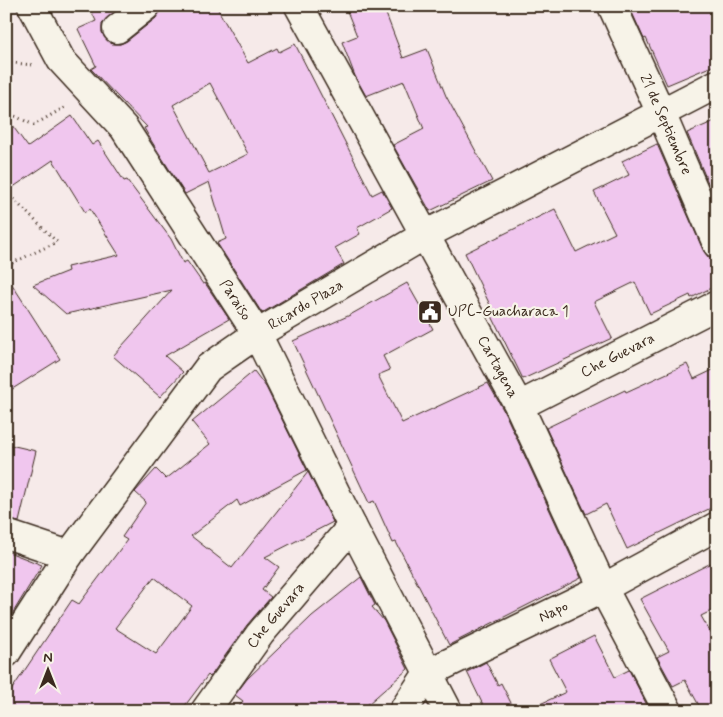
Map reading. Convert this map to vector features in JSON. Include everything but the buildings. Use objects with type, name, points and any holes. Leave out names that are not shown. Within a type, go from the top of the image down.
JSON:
[{"type":"street","name":"Paraiso","points":[[32,6],[60,60],[124,128],[257,334],[352,526],[448,711]]},
{"type":"street","points":[[117,29],[146,6]]},
{"type":"street","name":"Cartagena","points":[[299,6],[518,406],[603,588],[668,711]]},
{"type":"street","name":"21 de Septiembre","points":[[612,6],[661,113],[717,244]]},
{"type":"street","name":"Ricardo Plaza","points":[[6,653],[69,555],[208,368],[257,334],[425,235],[717,84]]},
{"type":"street","name":"Che Guevara","points":[[518,406],[717,305]]},
{"type":"street","name":"Che Guevara","points":[[204,711],[260,634],[352,526]]},
{"type":"street","name":"Napo","points":[[428,672],[603,588],[717,526]]},
{"type":"street","points":[[6,534],[69,555]]},
{"type":"street","points":[[402,711],[428,672]]},
{"type":"path","points":[[6,112],[34,126],[72,103]]},
{"type":"path","points":[[6,192],[57,242],[6,266]]},
{"type":"place","name":"UPC-Guacharaca 1","points":[[430,312]]}]
